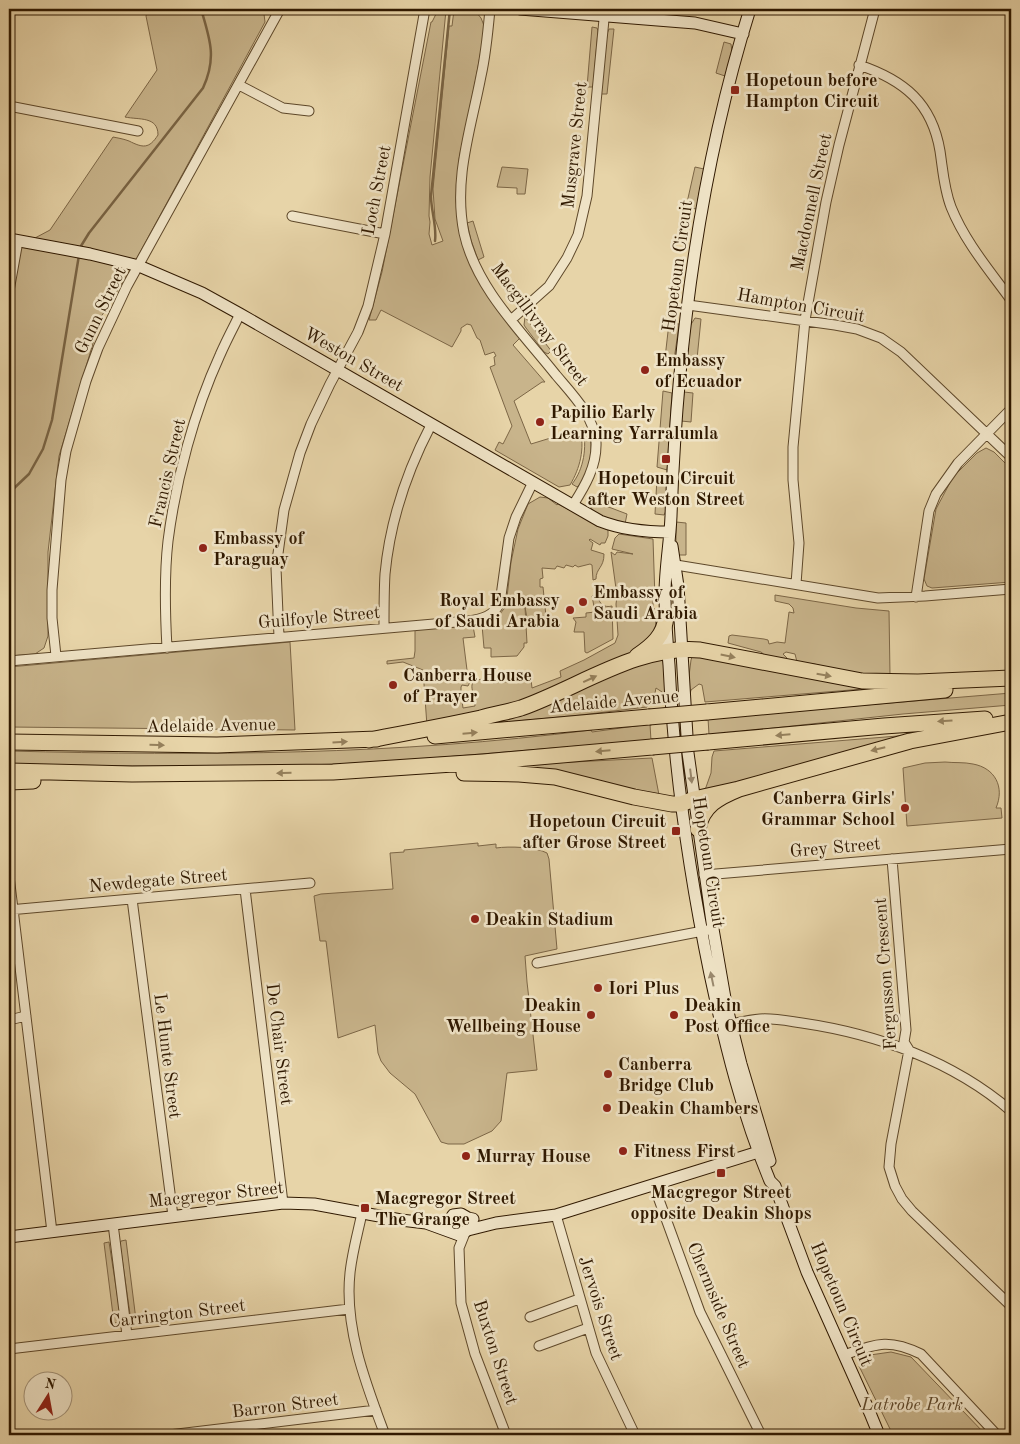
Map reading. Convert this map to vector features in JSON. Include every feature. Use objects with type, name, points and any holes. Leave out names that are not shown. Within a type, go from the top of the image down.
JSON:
[{"type":"highway","points":[[369,740],[448,725],[520,708],[557,694],[622,664],[646,650],[663,630],[666,616]]},
{"type":"highway","points":[[622,664],[674,651],[700,650],[862,681],[909,682],[1011,678]]},
{"type":"highway","name":"Adelaide Avenue","points":[[9,742],[217,745],[442,736],[1011,684]]},
{"type":"highway","points":[[333,772],[483,762],[884,726],[1011,717]]},
{"type":"highway","points":[[9,771],[132,774],[333,772],[531,775],[571,780],[663,803],[687,801],[739,789],[910,741],[1011,722]]},
{"type":"highway","points":[[9,734],[72,736],[108,744]]},
{"type":"highway","points":[[9,782],[83,779],[132,774]]},
{"type":"highway","points":[[698,829],[702,816],[712,804],[720,797],[739,789]]},
{"type":"street","name":"Gunn Street","points":[[56,656],[52,618],[52,590],[61,480],[66,451],[86,381],[98,348],[127,286],[280,9]]},
{"type":"street","name":"Loch Street","points":[[279,637],[276,568],[284,510],[300,453],[322,401],[358,332],[368,306],[385,234],[425,9]]},
{"type":"street","name":"Macgillivray Street","points":[[490,9],[481,76],[463,160],[460,185],[460,205],[465,235],[476,265],[490,290],[586,412],[595,434],[595,452],[590,474],[573,505]]},
{"type":"street","points":[[520,9],[604,12],[695,23],[743,34]]},
{"type":"street","name":"Hopetoun Circuit","points":[[750,9],[713,157],[702,212],[688,305],[676,422],[670,532],[674,651],[673,732],[687,801],[692,876],[707,930],[740,1092],[762,1151],[770,1180],[775,1186],[807,1272],[878,1435]]},
{"type":"street","name":"Macdonnell Street","points":[[796,584],[800,543],[794,489],[793,447],[805,320],[826,202],[859,65],[875,9]]},
{"type":"street","name":"Musgrave Street","points":[[512,319],[549,286],[568,256],[578,235],[587,196],[604,12]]},
{"type":"street","points":[[859,65],[883,73],[903,86],[919,101],[930,118],[936,134],[945,191],[952,208],[974,250],[1011,300]]},
{"type":"street","points":[[239,85],[283,108],[309,111]]},
{"type":"street","points":[[9,106],[138,132]]},
{"type":"street","points":[[292,216],[385,234]]},
{"type":"street","points":[[9,291],[13,240]]},
{"type":"street","name":"Weston Street","points":[[13,240],[90,254],[139,266],[196,290],[600,521],[616,527],[649,532],[670,532]]},
{"type":"street","name":"Hampton Circuit","points":[[688,305],[805,320],[857,329],[881,338],[901,352],[1011,457]]},
{"type":"street","name":"Francis Street","points":[[167,648],[165,606],[168,542],[182,464],[220,355],[240,314]]},
{"type":"street","points":[[916,597],[929,511],[943,482],[1011,409]]},
{"type":"street","points":[[384,627],[385,574],[396,511],[416,454],[431,424]]},
{"type":"street","name":"Guilfoyle Street","points":[[9,661],[477,620],[487,617],[496,611],[501,597],[509,538],[516,517],[533,482]]},
{"type":"street","points":[[671,565],[878,598],[916,597],[1011,589]]},
{"type":"street","name":"Hopetoun Circuit","points":[[671,565],[666,616],[674,651]]},
{"type":"street","name":"Hopetoun Circuit","points":[[687,801],[698,829],[704,875],[707,930]]},
{"type":"street","name":"Grey Street","points":[[692,876],[1011,849]]},
{"type":"street","name":"Fergusson Crescent","points":[[892,859],[906,1030],[904,1042],[909,1050],[889,1167],[895,1186],[902,1199],[1011,1306]]},
{"type":"street","points":[[9,876],[11,910],[52,1232]]},
{"type":"street","name":"Newdegate Street","points":[[11,910],[310,883]]},
{"type":"street","name":"De Chair Street","points":[[245,889],[283,1203]]},
{"type":"street","name":"Le Hunte Street","points":[[132,899],[173,1216]]},
{"type":"street","points":[[537,963],[707,930]]},
{"type":"street","points":[[9,1020],[26,1016]]},
{"type":"street","points":[[727,1025],[752,1020],[774,1019],[824,1026],[909,1050],[947,1068],[1011,1109]]},
{"type":"street","points":[[467,1227],[458,1214],[453,1215],[451,1227],[459,1235],[467,1227],[556,1216],[762,1151]]},
{"type":"street","name":"Chermside Street","points":[[654,1186],[700,1312],[761,1435]]},
{"type":"street","name":"Macgregor Street","points":[[9,1237],[283,1203],[314,1204],[451,1227]]},
{"type":"street","points":[[362,1213],[350,1272],[349,1309],[365,1382],[385,1435]]},
{"type":"street","name":"Jervois Street","points":[[556,1216],[596,1354],[635,1435]]},
{"type":"street","points":[[113,1224],[126,1335]]},
{"type":"street","name":"Buxton Street","points":[[451,1227],[459,1248],[461,1303],[466,1323],[475,1354],[506,1435]]},
{"type":"street","name":"Buxton Street","points":[[459,1248],[467,1227]]},
{"type":"street","points":[[530,1317],[579,1299]]},
{"type":"street","name":"Carrington Street","points":[[9,1349],[349,1309]]},
{"type":"street","points":[[539,1346],[588,1328]]},
{"type":"street","points":[[844,1355],[874,1345],[889,1343],[906,1346],[920,1354],[997,1435]]},
{"type":"street","name":"Barron Street","points":[[169,1435],[376,1410]]},
{"type":"street","points":[[256,1425],[260,1435]]},
{"type":"green space","points":[[148,9],[258,9],[264,14],[265,22],[131,269],[101,317],[59,456],[48,552],[48,636],[44,648],[35,654],[9,656],[9,311],[20,246],[50,230],[113,137],[145,146],[152,143],[158,135],[155,125],[151,122],[125,117],[157,70],[146,16]]},
{"type":"green space","points":[[446,10],[430,177],[429,234],[432,245],[443,241],[435,219],[433,189],[449,26],[452,26],[454,10],[476,12],[485,28],[459,159],[456,201],[460,230],[520,338],[513,345],[545,382],[542,382],[514,401],[531,444],[580,429],[581,458],[570,485],[559,487],[495,450],[499,442],[503,444],[512,426],[490,367],[495,365],[494,357],[496,356],[494,352],[485,355],[480,340],[477,338],[471,325],[467,324],[461,328],[452,347],[381,310],[376,320],[369,320],[382,272],[431,22],[436,14]]},
{"type":"green space","points":[[592,27],[597,28],[598,31],[593,87],[587,87]]},
{"type":"green space","points":[[609,29],[614,29],[607,94],[601,94],[607,34]]},
{"type":"green space","points":[[724,42],[731,44],[732,52],[725,76],[716,73]]},
{"type":"green space","points":[[502,167],[528,169],[525,194],[517,194],[517,188],[497,187]]},
{"type":"green space","points":[[695,167],[704,169],[696,209],[686,207]]},
{"type":"green space","points":[[473,221],[484,257],[478,260],[467,223]]},
{"type":"green space","points":[[525,317],[551,351],[548,354],[544,352],[524,325]]},
{"type":"green space","points":[[695,318],[701,319],[697,359],[687,357],[690,326]]},
{"type":"green space","points":[[669,323],[679,324],[674,360],[665,358]]},
{"type":"green space","points":[[663,391],[672,393],[668,455],[666,455],[666,461],[668,461],[667,470],[657,467]]},
{"type":"green space","points":[[684,392],[693,393],[691,422],[681,421]]},
{"type":"green space","points":[[583,428],[589,430],[591,452],[586,475],[577,487],[572,484],[584,458]]},
{"type":"green space","points":[[986,448],[994,452],[1011,469],[1011,582],[932,588],[927,586],[924,579],[936,509],[953,477],[977,453]]},
{"type":"green space","points":[[657,478],[667,480],[666,511],[664,515],[655,514]]},
{"type":"green space","points":[[540,497],[548,498],[557,505],[608,530],[605,543],[600,545],[589,540],[593,543],[591,550],[604,554],[603,562],[597,572],[596,579],[593,580],[592,565],[590,564],[578,567],[566,565],[564,568],[557,566],[555,569],[542,568],[543,578],[540,579],[540,587],[543,587],[546,616],[527,618],[525,607],[527,643],[524,643],[524,647],[517,656],[491,657],[491,648],[484,648],[482,625],[497,618],[506,606],[511,562],[518,529],[528,504]]},
{"type":"green space","points":[[592,498],[627,514],[625,524],[605,518],[592,509],[589,505]]},
{"type":"green space","points":[[676,522],[686,523],[686,555],[678,555],[676,547]]},
{"type":"green space","points":[[619,534],[653,539],[655,599],[653,600],[653,608],[655,609],[656,631],[643,648],[527,700],[427,726],[423,670],[403,662],[387,664],[387,661],[414,658],[415,631],[417,629],[473,626],[475,637],[463,638],[467,670],[472,678],[468,686],[462,685],[461,687],[461,700],[459,700],[462,701],[463,708],[475,706],[472,685],[477,680],[493,679],[493,683],[526,680],[526,674],[530,671],[532,688],[561,677],[560,671],[615,643],[618,635],[617,596],[611,552],[615,555],[617,552],[633,554],[612,549],[615,538]]},
{"type":"green space","points":[[775,595],[856,608],[889,611],[890,675],[860,675],[814,664],[810,665],[797,662],[795,654],[786,652],[783,654],[787,658],[784,662],[767,657],[761,652],[728,643],[729,636],[732,635],[764,639],[768,640],[769,644],[785,643],[789,612],[794,613],[793,608],[789,604],[775,601]]},
{"type":"green space","points":[[592,596],[598,596],[604,606],[612,606],[613,639],[587,653],[585,652],[584,632],[574,632],[576,622],[573,618],[586,617],[586,613],[595,612]]},
{"type":"green space","points":[[290,642],[295,730],[9,727],[9,667]]},
{"type":"green space","points":[[696,656],[887,687],[705,702],[702,685],[699,684],[691,690],[689,698],[688,684],[691,660],[692,657]]},
{"type":"green space","points":[[663,659],[666,699],[662,692],[656,688],[654,698],[647,707],[495,723],[495,719],[618,671]]},
{"type":"green space","points":[[1011,693],[1011,705],[903,714],[709,735],[708,718]]},
{"type":"green space","points":[[650,724],[651,741],[377,762],[215,766],[9,764],[9,751],[228,753],[373,749],[446,745],[591,730],[592,732]]},
{"type":"green space","points":[[922,734],[705,790],[711,773],[714,751]]},
{"type":"green space","points":[[652,758],[659,795],[497,770],[534,764]]},
{"type":"green space","points":[[945,762],[981,766],[992,774],[996,780],[999,793],[996,808],[1001,808],[1002,818],[907,826],[903,768],[925,763]]},
{"type":"green space","points":[[478,843],[478,846],[496,844],[496,848],[536,849],[547,853],[557,949],[525,956],[537,1070],[507,1073],[501,1121],[492,1131],[464,1144],[448,1144],[441,1142],[415,1094],[390,1073],[381,1061],[378,1053],[375,1025],[338,1038],[326,941],[320,941],[314,896],[393,889],[390,853]]},
{"type":"green space","points":[[126,1240],[136,1320],[131,1321],[120,1244],[121,1241]]},
{"type":"green space","points":[[109,1242],[120,1313],[119,1322],[114,1323],[104,1243]]},
{"type":"green space","name":"Latrobe Park","points":[[891,1352],[911,1357],[986,1435],[893,1435],[859,1366],[870,1355]]},
{"type":"waterway","points":[[80,250],[89,233],[203,88],[210,67],[211,48],[201,9]]},
{"type":"waterway","points":[[435,241],[431,196],[450,9]]},
{"type":"waterway","points":[[9,493],[29,474],[43,449],[52,420],[79,255]]},
{"type":"place","name":"Hopetoun before Hampton Circuit","points":[[735,90]]},
{"type":"place","name":"Embassy of Ecuador","points":[[645,370]]},
{"type":"place","name":"Papilio Early Learning Yarralumla","points":[[540,422]]},
{"type":"place","name":"Hopetoun Circuit after Weston Street","points":[[666,459]]},
{"type":"place","name":"Embassy of Paraguay","points":[[203,548]]},
{"type":"place","name":"Embassy of Saudi Arabia","points":[[583,602]]},
{"type":"place","name":"Royal Embassy of Saudi Arabia","points":[[570,610]]},
{"type":"place","name":"Canberra House of Prayer","points":[[393,685]]},
{"type":"place","name":"Canberra Girls' Grammar School","points":[[905,808]]},
{"type":"place","name":"Hopetoun Circuit after Grose Street","points":[[676,831]]},
{"type":"place","name":"Deakin Stadium","points":[[475,919]]},
{"type":"place","name":"Iori Plus","points":[[598,988]]},
{"type":"place","name":"Deakin Wellbeing House","points":[[591,1015]]},
{"type":"place","name":"Deakin Post Office","points":[[674,1015]]},
{"type":"place","name":"Canberra Bridge Club","points":[[608,1074]]},
{"type":"place","name":"Deakin Chambers","points":[[607,1108]]},
{"type":"place","name":"Fitness First","points":[[623,1151]]},
{"type":"place","name":"Murray House","points":[[466,1156]]},
{"type":"place","name":"Macgregor Street opposite Deakin Shops","points":[[721,1173]]},
{"type":"place","name":"Macgregor Street The Grange","points":[[365,1208]]}]
